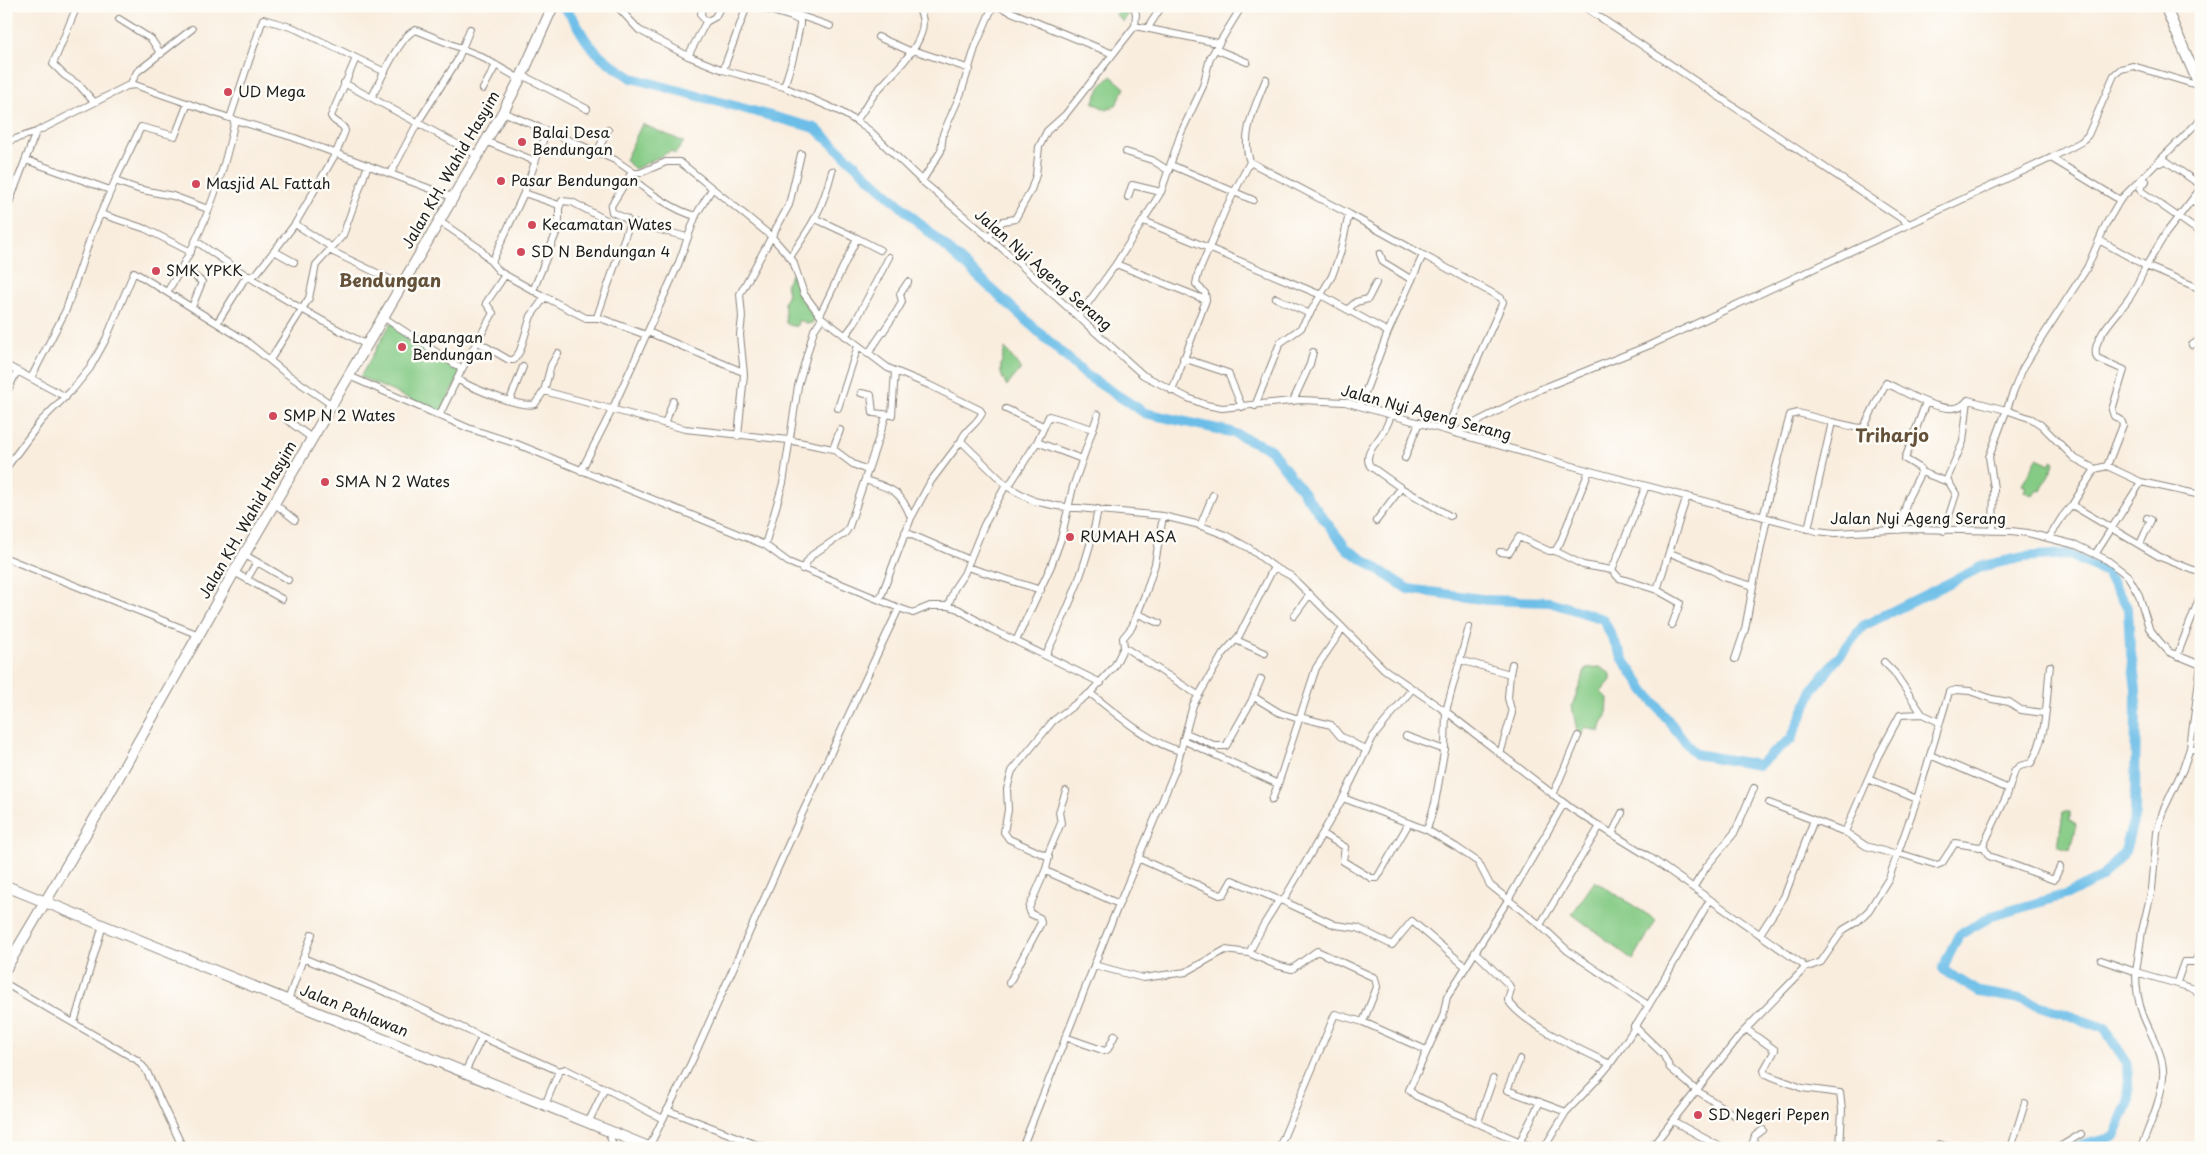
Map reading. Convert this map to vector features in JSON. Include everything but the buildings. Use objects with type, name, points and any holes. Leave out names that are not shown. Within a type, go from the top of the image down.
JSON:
[{"type":"main road","points":[[2165,6],[2200,88]]},
{"type":"main road","name":"Jalan KH. Wahid Hasyim","points":[[6,968],[46,902],[234,572],[503,112],[551,10]]},
{"type":"main road","name":"Jalan Pahlawan","points":[[6,886],[289,996],[588,1123],[651,1145]]},
{"type":"street","points":[[77,6],[53,64],[64,75],[79,85],[94,102]]},
{"type":"street","points":[[702,6],[701,15],[706,22]]},
{"type":"street","points":[[688,56],[706,22],[715,16],[721,6]]},
{"type":"street","points":[[723,70],[747,6]]},
{"type":"street","points":[[756,6],[830,26]]},
{"type":"street","points":[[793,15],[796,6]]},
{"type":"street","points":[[856,121],[876,93],[913,51],[923,19],[922,13],[916,6]]},
{"type":"street","points":[[922,181],[941,151],[943,134],[970,69],[976,45],[993,6]]},
{"type":"street","points":[[997,6],[1113,54]]},
{"type":"street","points":[[988,237],[1003,221],[1015,219],[1034,182],[1040,147],[1047,131],[1065,115],[1135,26],[1136,14],[1134,6]]},
{"type":"street","points":[[1147,29],[1162,6]]},
{"type":"street","points":[[1078,317],[1116,264],[1161,192],[1180,133],[1203,86],[1216,46],[1242,6]]},
{"type":"street","points":[[1583,6],[1908,223]]},
{"type":"street","name":"Jalan Nyi Ageng Serang","points":[[620,8],[639,30],[688,56],[723,70],[784,87],[839,111],[856,121],[870,131],[922,181],[1143,374],[1172,391],[1214,408],[1255,406],[1293,401],[1332,400],[1360,406],[1589,471],[1808,529],[1835,533],[1899,530],[2028,533],[2076,545],[2096,554],[2128,576],[2139,595],[2149,628],[2165,648],[2177,656],[2201,665]]},
{"type":"street","points":[[784,87],[794,58],[800,25],[800,21],[793,15]]},
{"type":"street","points":[[167,292],[191,252],[224,170],[232,119],[263,19],[294,28],[385,72]]},
{"type":"street","points":[[119,20],[151,39],[161,54]]},
{"type":"street","points":[[1135,26],[1216,46],[1247,62]]},
{"type":"street","points":[[391,173],[418,122],[457,61],[470,28]]},
{"type":"street","points":[[130,85],[137,72],[192,29]]},
{"type":"street","points":[[372,98],[397,49],[412,31],[422,31],[588,109]]},
{"type":"street","points":[[878,37],[913,51],[970,69]]},
{"type":"street","points":[[217,323],[244,280],[257,273],[295,224],[336,153],[346,131],[344,126],[334,121],[331,116],[356,58]]},
{"type":"street","points":[[483,88],[496,65]]},
{"type":"street","points":[[1455,433],[1541,389],[1650,345],[1908,223],[2051,158],[2084,139],[2114,75],[2126,67],[2133,66],[2200,88]]},
{"type":"street","points":[[1266,79],[1251,119],[1246,142],[1246,150],[1250,162],[1501,298],[1503,302],[1496,322],[1446,430]]},
{"type":"street","points":[[344,83],[477,155]]},
{"type":"street","points":[[6,142],[36,132],[130,85],[139,85],[232,119],[336,153],[452,197]]},
{"type":"street","points":[[31,378],[66,310],[92,233],[114,181],[141,127],[175,136],[188,103]]},
{"type":"street","points":[[503,112],[619,162],[640,186],[680,210],[696,216]]},
{"type":"street","points":[[1993,531],[1994,488],[1989,457],[2023,368],[2087,268],[2120,200],[2201,119]]},
{"type":"street","points":[[597,152],[608,130]]},
{"type":"street","points":[[492,262],[524,193],[535,158],[547,131]]},
{"type":"street","points":[[6,210],[36,132]]},
{"type":"street","points":[[485,140],[535,161]]},
{"type":"street","points":[[1126,152],[1152,160],[1253,200]]},
{"type":"street","points":[[738,436],[743,372],[740,344],[742,317],[740,294],[792,196],[801,154]]},
{"type":"street","points":[[2051,158],[2120,200]]},
{"type":"street","points":[[26,160],[110,190]]},
{"type":"street","points":[[2196,182],[2164,160],[2140,189],[2201,233]]},
{"type":"street","points":[[631,174],[640,173],[666,162],[677,161],[748,215],[772,236],[790,257],[804,294],[821,317],[888,368],[982,412],[980,417],[963,435],[931,481],[911,518],[880,600]]},
{"type":"street","points":[[1172,391],[1206,300],[1205,293],[1196,284],[1208,249],[1250,162]]},
{"type":"street","points":[[270,360],[304,309],[312,291],[316,265],[343,235],[368,165]]},
{"type":"street","points":[[790,257],[816,219],[826,195],[832,171]]},
{"type":"street","points":[[631,174],[610,209],[630,222],[687,237]]},
{"type":"street","points":[[114,181],[138,189],[172,196],[208,209]]},
{"type":"street","points":[[1128,198],[1132,185],[1161,192]]},
{"type":"street","points":[[2107,466],[2123,425],[2122,420],[2114,416],[2112,410],[2124,370],[2097,358],[2096,351],[2103,332],[2128,300],[2146,266],[2178,217],[2201,188]]},
{"type":"street","points":[[580,471],[612,410],[678,265],[696,216],[712,189]]},
{"type":"street","points":[[524,193],[559,206]]},
{"type":"street","points":[[533,291],[559,226],[559,206],[562,201],[566,200],[606,220]]},
{"type":"street","points":[[2192,200],[2201,207]]},
{"type":"street","points":[[101,214],[146,229],[191,252]]},
{"type":"street","points":[[1255,406],[1280,343],[1298,331],[1310,314],[1338,262],[1349,214]]},
{"type":"street","points":[[816,219],[880,250]]},
{"type":"street","points":[[439,221],[474,244],[505,275],[582,316],[590,319],[597,317],[647,333],[743,372]]},
{"type":"street","points":[[1144,221],[1321,295],[1388,332]]},
{"type":"street","points":[[597,317],[630,222]]},
{"type":"street","points":[[295,224],[330,249],[402,285]]},
{"type":"street","points":[[765,545],[783,483],[788,440],[798,386],[810,341],[857,238]]},
{"type":"street","points":[[2099,240],[2146,266],[2201,289]]},
{"type":"street","points":[[196,241],[250,277],[367,345]]},
{"type":"street","points":[[274,252],[294,262]]},
{"type":"street","points":[[1380,254],[1382,262],[1412,280]]},
{"type":"street","points":[[1360,406],[1388,332],[1423,255]]},
{"type":"street","points":[[845,336],[857,319],[889,257]]},
{"type":"street","points":[[1116,264],[1206,300]]},
{"type":"street","points":[[183,267],[202,282],[192,307]]},
{"type":"street","points":[[6,468],[41,422],[85,375],[100,352],[133,272],[137,272],[246,341],[332,405]]},
{"type":"street","points":[[439,416],[493,313],[486,303],[505,275]]},
{"type":"street","points":[[868,354],[902,302],[900,295],[908,282]]},
{"type":"street","points":[[1348,309],[1356,302],[1368,299],[1376,283]]},
{"type":"street","points":[[478,342],[508,360],[514,360],[520,351],[531,316],[545,297]]},
{"type":"street","points":[[1276,298],[1310,314]]},
{"type":"street","points":[[383,317],[462,369]]},
{"type":"street","points":[[2192,345],[2201,339]]},
{"type":"street","points":[[838,408],[858,346]]},
{"type":"street","points":[[1293,401],[1310,364],[1313,352]]},
{"type":"street","points":[[457,379],[476,389],[533,405],[544,391],[551,365],[558,353]]},
{"type":"street","points":[[1183,358],[1228,373],[1242,407]]},
{"type":"street","points":[[6,365],[66,397]]},
{"type":"street","points":[[510,400],[523,366]]},
{"type":"street","points":[[6,394],[17,371]]},
{"type":"street","points":[[861,393],[871,395],[872,413],[886,416],[892,415],[894,411],[896,372]]},
{"type":"street","points":[[349,376],[439,416],[765,545],[788,562],[802,569],[898,608],[913,612],[930,606],[948,606],[964,612],[991,629],[1101,682]]},
{"type":"street","points":[[1735,659],[1745,629],[1765,517],[1790,415],[1798,413],[1860,428],[1864,427],[1886,383],[1926,402],[1948,408],[1960,406],[1972,400],[2032,419],[2041,425],[2074,458],[2095,469],[2107,466],[2141,482],[2201,495]]},
{"type":"street","points":[[544,391],[704,433],[788,440],[833,449],[853,464],[868,470]]},
{"type":"street","points":[[665,424],[673,401]]},
{"type":"street","points":[[1899,530],[1908,498],[1920,472],[1920,468],[1905,459],[1926,402]]},
{"type":"street","points":[[1944,531],[1956,494],[1948,482],[1948,475],[1963,442],[1966,402]]},
{"type":"street","points":[[1006,409],[1043,426]]},
{"type":"street","points":[[1016,641],[1041,590],[1061,539],[1067,507],[1098,414]]},
{"type":"street","points":[[1391,415],[1382,434],[1369,452],[1368,463],[1401,488],[1450,516]]},
{"type":"street","points":[[802,569],[820,548],[845,532],[865,480],[886,416]]},
{"type":"street","points":[[948,606],[954,589],[963,576],[984,525],[1007,486],[1037,442],[1047,417],[1052,416],[1092,429]]},
{"type":"street","points":[[287,420],[313,438]]},
{"type":"street","points":[[1405,458],[1419,422]]},
{"type":"street","points":[[1808,529],[1832,422]]},
{"type":"street","points":[[833,449],[840,430]]},
{"type":"street","points":[[961,440],[1007,486],[1034,500],[1067,507],[1164,516],[1200,526],[1249,548],[1274,567],[1291,576],[1375,662],[1446,711],[1564,803],[1648,856],[1790,954],[1805,968]]},
{"type":"street","points":[[1037,442],[1082,459]]},
{"type":"street","points":[[2049,538],[2095,469]]},
{"type":"street","points":[[1555,551],[1589,471]]},
{"type":"street","points":[[1920,472],[1948,482]]},
{"type":"street","points":[[865,480],[898,494],[904,500],[911,518]]},
{"type":"street","points":[[2096,554],[2141,482]]},
{"type":"street","points":[[1612,570],[1646,486]]},
{"type":"street","points":[[1376,521],[1401,488]]},
{"type":"street","points":[[1200,526],[1213,496]]},
{"type":"street","points":[[1657,590],[1687,496]]},
{"type":"street","points":[[274,504],[295,520]]},
{"type":"street","points":[[2072,505],[2160,557],[2201,573]]},
{"type":"street","points":[[1046,655],[1083,571],[1092,542],[1098,509]]},
{"type":"street","points":[[1009,983],[1041,923],[1040,918],[1031,914],[1029,908],[1050,858],[1005,835],[1008,782],[1012,771],[1045,730],[1065,711],[1090,693],[1114,667],[1124,647],[1123,638],[1132,627],[1138,614],[1155,564],[1164,516]]},
{"type":"street","points":[[2140,544],[2150,525],[2150,520],[2147,518]]},
{"type":"street","points":[[905,532],[968,563],[1041,590]]},
{"type":"street","points":[[1500,552],[1509,553],[1519,537],[1549,551],[1555,551],[1583,565],[1612,570],[1619,578],[1657,590],[1680,603],[1672,625]]},
{"type":"street","points":[[1670,554],[1711,570],[1723,577],[1753,586]]},
{"type":"street","points":[[245,555],[288,580]]},
{"type":"street","points":[[6,558],[198,635]]},
{"type":"street","points":[[248,579],[257,562]]},
{"type":"street","points":[[1022,1148],[1094,965],[1171,782],[1193,705],[1223,654],[1236,640],[1274,567]]},
{"type":"street","points":[[234,572],[282,599]]},
{"type":"street","points":[[1294,616],[1310,594]]},
{"type":"street","points":[[2177,656],[2201,594]]},
{"type":"street","points":[[651,1145],[691,1063],[801,816],[898,608]]},
{"type":"street","points":[[1138,614],[1159,623]]},
{"type":"street","points":[[1428,830],[1435,803],[1447,734],[1446,711],[1469,627]]},
{"type":"street","points":[[1272,800],[1316,668],[1342,628]]},
{"type":"street","points":[[1236,640],[1265,653]]},
{"type":"street","points":[[1124,647],[1198,695]]},
{"type":"street","points":[[1460,660],[1510,674]]},
{"type":"street","points":[[1884,662],[1894,672],[1922,714]]},
{"type":"street","points":[[1500,754],[1512,714],[1508,698],[1512,664]]},
{"type":"street","points":[[2141,1148],[2159,1098],[2164,1076],[2154,1039],[2142,1012],[2136,972],[2142,931],[2152,889],[2155,844],[2160,820],[2183,769],[2190,748],[2201,665]]},
{"type":"street","points":[[1983,846],[2009,789],[2016,768],[2029,765],[2032,761],[2044,725],[2050,666]]},
{"type":"street","points":[[1186,733],[1216,746],[1226,746],[1254,697],[1261,679]]},
{"type":"street","points":[[1249,953],[1264,924],[1281,900],[1343,798],[1376,732],[1412,689]]},
{"type":"street","points":[[1651,1148],[1746,1028],[1805,968],[1821,962],[1843,930],[1858,921],[1868,910],[1889,878],[1930,755],[1947,695],[1956,690],[1970,691],[1992,699],[2008,702],[2021,710],[2044,713]]},
{"type":"street","points":[[1090,693],[1140,730],[1168,747],[1181,751]]},
{"type":"street","points":[[1254,697],[1269,707],[1299,718],[1331,725],[1340,736],[1366,750]]},
{"type":"street","points":[[1845,832],[1897,719],[1904,714],[1922,714],[1939,722]]},
{"type":"street","points":[[1406,736],[1444,750]]},
{"type":"street","points":[[1553,795],[1578,736]]},
{"type":"street","points":[[1183,740],[1278,784]]},
{"type":"street","points":[[2190,748],[2201,752]]},
{"type":"street","points":[[1930,755],[2009,789]]},
{"type":"street","points":[[1868,779],[1916,799]]},
{"type":"street","points":[[1693,888],[1707,866],[1734,832],[1754,788]]},
{"type":"street","points":[[1047,856],[1061,823],[1060,812],[1066,791]]},
{"type":"street","points":[[1343,798],[1428,830],[1475,860],[1487,881],[1568,951],[1648,1005]]},
{"type":"street","points":[[1534,1148],[1410,1093],[1409,1087],[1443,1016],[1448,997],[1465,966],[1508,900],[1564,803]]},
{"type":"street","points":[[1769,803],[1845,832],[1866,846],[1937,865],[1942,863],[1956,844],[1983,846]]},
{"type":"street","points":[[1612,834],[1622,813]]},
{"type":"street","points":[[1760,934],[1784,897],[1814,820]]},
{"type":"street","points":[[1322,834],[1345,847],[1342,860],[1344,862],[1371,878],[1376,878],[1409,823]]},
{"type":"street","points":[[1540,925],[1600,826]]},
{"type":"street","points":[[1983,846],[1989,856],[2054,880],[2060,867]]},
{"type":"street","points":[[2201,850],[2201,859]]},
{"type":"street","points":[[1138,858],[1220,896],[1224,894],[1232,880],[1335,925],[1358,928],[1392,945],[1412,921],[1465,966]]},
{"type":"street","points":[[1046,869],[1048,872],[1120,904]]},
{"type":"street","points":[[1544,1148],[1566,1112],[1610,1064],[1664,981],[1682,945],[1710,900]]},
{"type":"street","points":[[74,1023],[103,925]]},
{"type":"street","points":[[289,996],[312,934]]},
{"type":"street","points":[[2177,982],[2184,962],[2195,962],[2201,948]]},
{"type":"street","points":[[1094,965],[1143,978],[1186,972],[1225,950],[1249,953],[1276,965],[1294,969],[1317,951],[1375,978],[1377,987],[1363,1022]]},
{"type":"street","points":[[1474,952],[1509,984],[1511,989],[1508,1000],[1524,1016],[1563,1040],[1610,1064]]},
{"type":"street","points":[[304,958],[395,996],[559,1071],[565,1069],[605,1088],[663,1120]]},
{"type":"street","points":[[2101,960],[2136,972],[2177,982],[2195,989],[2201,998]]},
{"type":"street","points":[[8,985],[137,1060],[142,1065],[183,1148]]},
{"type":"street","points":[[1279,1148],[1335,1014],[1363,1022],[1426,1050]]},
{"type":"street","points":[[1634,1026],[1663,1054],[1670,1068],[1696,1090],[1734,1115]]},
{"type":"street","points":[[1746,1028],[1775,1050],[1764,1070],[1765,1074],[1802,1088],[1840,1093],[1842,1110],[1840,1148]]},
{"type":"street","points":[[1065,1037],[1105,1051],[1115,1035]]},
{"type":"street","points":[[465,1072],[482,1037]]},
{"type":"street","points":[[1520,1059],[1508,1090],[1566,1112]]},
{"type":"street","points":[[545,1105],[559,1071]]},
{"type":"street","points":[[1478,1122],[1493,1079]]},
{"type":"street","points":[[588,1123],[605,1088]]},
{"type":"street","points":[[1520,1141],[1540,1102]]},
{"type":"street","points":[[2010,1148],[2025,1103]]},
{"type":"street","points":[[667,1110],[765,1148]]},
{"type":"street","points":[[1673,1121],[1722,1148]]},
{"type":"street","points":[[1751,1148],[1755,1136],[1763,1130]]},
{"type":"street","points":[[608,1131],[614,1148]]},
{"type":"street","points":[[2058,1148],[2081,1134]]},
{"type":"street","points":[[1939,1144],[1950,1148]]},
{"type":"green space","points":[[1114,6],[1133,6],[1133,8],[1123,22],[1116,15],[1119,10]]},
{"type":"green space","points":[[1111,76],[1125,88],[1116,105],[1107,110],[1093,103],[1101,86]]},
{"type":"green space","points":[[642,124],[684,142],[675,154],[671,151],[635,169],[625,160]]},
{"type":"green space","points":[[792,273],[800,294],[817,315],[812,323],[808,324],[799,320],[796,327],[786,323],[784,302],[788,293],[786,284]]},
{"type":"green space","name":"Lapangan Bendungan","points":[[391,323],[462,370],[441,413],[360,377]]},
{"type":"green space","points":[[1005,348],[1021,369],[1007,386],[1001,372]]},
{"type":"green space","points":[[2037,458],[2050,464],[2052,460],[2055,462],[2041,491],[2037,490],[2033,496],[2024,491],[2026,487],[2022,485]]},
{"type":"green space","points":[[1600,667],[1611,674],[1611,680],[1601,692],[1608,699],[1607,716],[1602,723],[1600,732],[1585,727],[1582,735],[1577,731],[1572,706],[1586,668]]},
{"type":"green space","points":[[2063,812],[2070,812],[2070,820],[2076,824],[2070,850],[2058,847]]},
{"type":"green space","points":[[1595,881],[1656,920],[1633,960],[1572,914]]},
{"type":"waterway","points":[[562,6],[570,14],[594,49],[609,63],[632,78],[815,128],[1086,375],[1145,413],[1231,432],[1270,449],[1347,549],[1408,589],[1488,600],[1550,602],[1603,619],[1623,659],[1645,691],[1695,754],[1758,765],[1791,739],[1814,688],[1863,626],[1983,566],[2024,557],[2067,554],[2106,572],[2128,608],[2130,646],[2136,689],[2135,814],[2125,851],[2101,878],[2068,894],[1992,916],[1959,935],[1942,969],[1979,992],[2021,999],[2104,1028],[2127,1063],[2129,1102],[2114,1137],[2072,1148]]},
{"type":"place","name":"UD Mega","points":[[228,92]]},
{"type":"place","name":"Balai Desa Bendungan","points":[[522,142]]},
{"type":"place","name":"Pasar Bendungan","points":[[501,181]]},
{"type":"place","name":"Masjid AL Fattah","points":[[196,184]]},
{"type":"place","name":"Kecamatan Wates","points":[[532,225]]},
{"type":"place","name":"SD N Bendungan 4","points":[[521,252]]},
{"type":"place","name":"SMK YPKK","points":[[156,271]]},
{"type":"place","name":"Lapangan Bendungan","points":[[402,347]]},
{"type":"place","name":"SMP N 2 Wates","points":[[273,416]]},
{"type":"place","name":"SMA N 2 Wates","points":[[325,482]]},
{"type":"place","name":"RUMAH ASA","points":[[1070,537]]},
{"type":"place","name":"SD Negeri Pepen","points":[[1698,1115]]},
{"type":"district","name":"Bendungan","points":[[390,281]]},
{"type":"district","name":"Triharjo","points":[[1892,436]]}]
